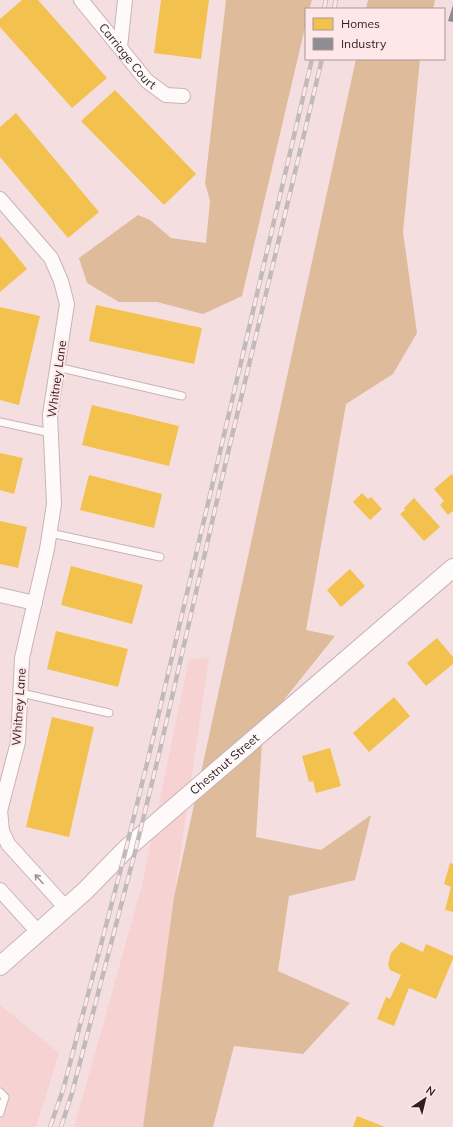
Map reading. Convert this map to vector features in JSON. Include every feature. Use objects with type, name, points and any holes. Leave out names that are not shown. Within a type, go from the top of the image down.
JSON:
[{"type":"street","name":"Carriage Court","points":[[81,0],[147,81],[166,95],[183,96]]},
{"type":"street","points":[[120,47],[125,0]]},
{"type":"street","name":"Whitney Lane","points":[[0,199],[51,258],[61,281],[67,304],[50,414],[54,504],[50,533],[22,658],[18,742],[0,811],[2,831],[8,844],[66,908]]},
{"type":"street","name":"Chestnut Street","points":[[0,966],[66,908],[126,849],[453,568]]},
{"type":"street","points":[[0,595],[35,603]]},
{"type":"street","points":[[0,890],[38,932]]},
{"type":"lane","points":[[57,367],[182,396]]},
{"type":"lane","points":[[0,422],[51,433]]},
{"type":"lane","points":[[50,533],[160,557]]},
{"type":"lane","points":[[21,693],[109,713]]},
{"type":"lane","points":[[0,1092],[5,1097],[0,1113]]},
{"type":"shaded area","points":[[226,0],[312,0],[309,8],[305,8],[305,27],[242,296],[203,314],[157,302],[119,302],[87,283],[79,258],[138,215],[150,220],[171,238],[206,243],[210,201],[205,183]]},
{"type":"shaded area","points":[[368,0],[435,0],[433,8],[366,8]]},
{"type":"shaded area","points":[[356,60],[420,60],[403,232],[417,333],[393,374],[346,404],[306,630],[335,636],[263,726],[256,837],[321,850],[371,815],[355,880],[289,896],[278,971],[350,1003],[303,1054],[234,1046],[213,1127],[143,1127],[174,897]]},
{"type":"shaded area","points":[[209,658],[174,897],[143,1127],[74,1127],[142,885],[189,659]]},
{"type":"shaded area","points":[[0,1005],[59,1053],[36,1127],[0,1127]]},
{"type":"building: Homes","points":[[22,0],[38,0],[107,78],[72,108],[0,27],[0,19]]},
{"type":"building: Homes","points":[[161,0],[209,0],[201,59],[154,53]]},
{"type":"building: Homes","points":[[115,90],[196,174],[164,205],[81,121]]},
{"type":"building: Homes","points":[[16,113],[99,212],[68,238],[0,157],[0,127]]},
{"type":"building: Homes","points":[[0,236],[27,269],[0,292]]},
{"type":"building: Homes","points":[[96,305],[202,328],[194,364],[89,341]]},
{"type":"building: Homes","points":[[0,307],[40,316],[19,405],[0,400]]},
{"type":"building: Homes","points":[[92,405],[179,426],[169,466],[82,445]]},
{"type":"building: Homes","points":[[0,453],[23,458],[14,494],[0,490]]},
{"type":"building: Homes","points":[[452,474],[453,511],[448,515],[440,505],[444,501],[434,489]]},
{"type":"building: Homes","points":[[89,475],[162,494],[154,528],[80,510]]},
{"type":"building: Homes","points":[[362,493],[368,499],[371,497],[382,509],[370,520],[353,502]]},
{"type":"building: Homes","points":[[414,498],[440,527],[424,541],[400,514]]},
{"type":"building: Homes","points":[[0,521],[27,527],[18,568],[0,564]]},
{"type":"building: Homes","points":[[71,566],[143,585],[132,624],[61,605]]},
{"type":"building: Homes","points":[[350,569],[365,586],[341,607],[327,590]]},
{"type":"building: Homes","points":[[56,631],[128,649],[118,687],[47,669]]},
{"type":"building: Homes","points":[[437,638],[453,657],[453,664],[426,686],[407,663]]},
{"type":"building: Homes","points":[[394,697],[410,716],[369,752],[353,733]]},
{"type":"building: Homes","points":[[52,717],[94,727],[69,837],[26,827]]},
{"type":"building: Homes","points":[[330,748],[341,786],[316,793],[313,781],[309,782],[302,756]]},
{"type":"building: Homes","points":[[450,863],[453,864],[453,912],[445,910],[451,887],[444,884]]},
{"type":"building: Homes","points":[[401,942],[423,952],[426,944],[453,956],[453,959],[436,999],[409,988],[394,1026],[377,1019],[386,997],[390,999],[401,975],[390,970],[388,965],[391,953]]},
{"type":"building: Homes","points":[[357,1116],[385,1127],[353,1127]]},
{"type":"building: Industry","points":[[453,5],[453,22],[448,21]]},
{"type":"railway","points":[[324,8],[326,0]]},
{"type":"railway","points":[[334,8],[336,0]]},
{"type":"railway","points":[[50,1127],[63,1090],[126,849],[312,60]]},
{"type":"railway","points":[[61,1127],[72,1093],[159,754],[227,457],[322,60]]}]
